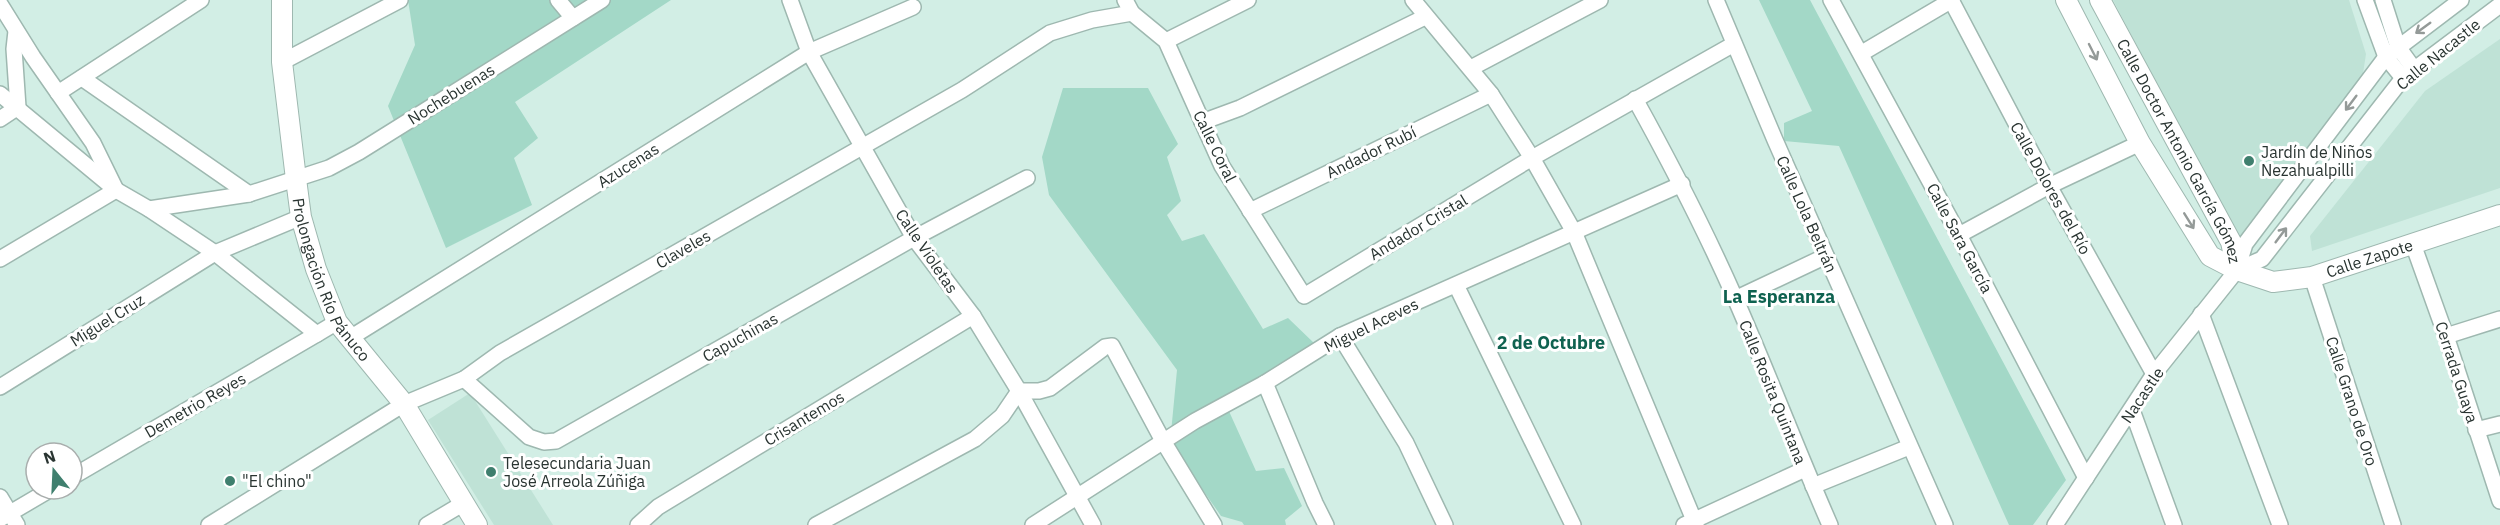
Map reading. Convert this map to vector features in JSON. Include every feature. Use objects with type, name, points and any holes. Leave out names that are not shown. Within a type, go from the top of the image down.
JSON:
[{"type":"street","points":[[58,93],[201,0]]},
{"type":"street","name":"Prolongación Río Pánuco","points":[[282,0],[282,62],[296,179],[302,217],[316,269],[337,322],[404,404],[477,525]]},
{"type":"street","points":[[282,62],[400,0]]},
{"type":"street","points":[[558,0],[573,18]]},
{"type":"street","name":"Nochebuenas","points":[[149,209],[249,194],[329,168],[359,152],[602,0]]},
{"type":"street","name":"Calle Violetas","points":[[789,0],[809,52],[914,238],[973,316],[1019,392],[1093,525]]},
{"type":"street","points":[[1166,41],[1248,0]]},
{"type":"street","points":[[1413,0],[1491,94],[1532,158],[1574,232],[1691,524],[1805,469]]},
{"type":"street","points":[[1471,68],[1600,0]]},
{"type":"street","name":"Calle Lola Beltrán","points":[[1716,0],[1945,525]]},
{"type":"street","name":"Calle Sara García","points":[[1831,0],[1862,53],[2086,478]]},
{"type":"street","points":[[1862,53],[1951,0]]},
{"type":"street","name":"Calle Dolores del Río","points":[[1951,0],[2049,186],[2154,374]]},
{"type":"street","name":"Calle Doctor Antonio García Gómez","points":[[2066,0],[2140,143],[2210,256],[2237,270]]},
{"type":"street","name":"Calle Doctor Antonio García Gómez","points":[[2100,0],[2231,242],[2237,270]]},
{"type":"street","points":[[2365,0],[2392,52],[2409,73]]},
{"type":"street","points":[[2383,0],[2392,52]]},
{"type":"street","name":"Calle Nacastle","points":[[2237,270],[2245,244],[2392,52],[2461,0]]},
{"type":"street","points":[[0,4],[93,143],[116,190]]},
{"type":"street","name":"Calle Nacastle","points":[[2237,270],[2262,259],[2409,73],[2500,5]]},
{"type":"street","name":"Azucenas","points":[[350,338],[809,52],[913,7]]},
{"type":"street","name":"Calle Coral","points":[[1129,7],[1166,41],[1222,166],[1304,296]]},
{"type":"street","name":"Claveles","points":[[209,525],[404,404],[464,379],[500,353],[962,90],[1050,33],[1129,7]]},
{"type":"street","points":[[1202,122],[1240,108],[1425,17]]},
{"type":"street","points":[[16,31],[18,107]]},
{"type":"street","name":"Andador Cristal","points":[[1304,296],[1532,158],[1734,44]]},
{"type":"street","points":[[82,78],[249,194]]},
{"type":"street","points":[[0,94],[116,190],[215,253],[317,334]]},
{"type":"street","name":"Andador Rubí","points":[[1250,211],[1491,94]]},
{"type":"street","name":"Calle Rosita Quintana","points":[[1635,99],[1682,184],[1735,299],[1830,525]]},
{"type":"street","points":[[0,119],[18,107]]},
{"type":"street","points":[[1959,235],[2049,186],[2140,143]]},
{"type":"street","name":"Capuchinas","points":[[464,379],[529,437],[544,442],[556,441],[914,238],[1027,178]]},
{"type":"street","name":"Miguel Aceves","points":[[1033,525],[1163,441],[1265,383],[1340,336],[1682,184]]},
{"type":"street","points":[[0,259],[116,190]]},
{"type":"street","name":"Calle Zapote","points":[[2237,270],[2273,282],[2312,277],[2500,215]]},
{"type":"street","name":"Miguel Cruz","points":[[0,387],[215,253],[302,217]]},
{"type":"street","name":"Cerrada Guaya","points":[[2412,244],[2446,336],[2500,501]]},
{"type":"street","points":[[1735,299],[1826,256]]},
{"type":"street","name":"Nacastle","points":[[2055,525],[2154,374],[2237,270]]},
{"type":"street","name":"Calle Grano de Oro","points":[[2312,277],[2393,525]]},
{"type":"street","points":[[1456,285],[1573,525]]},
{"type":"street","points":[[2201,314],[2280,525]]},
{"type":"street","name":"Crisantemos","points":[[638,525],[658,507],[973,316]]},
{"type":"street","points":[[2446,336],[2500,319]]},
{"type":"street","name":"Demetrio Reyes","points":[[84,470],[337,322]]},
{"type":"street","points":[[1340,336],[1406,443],[1445,525]]},
{"type":"street","points":[[816,525],[975,439],[1002,416],[1019,392],[1050,388],[1105,348],[1112,346],[1115,347],[1163,441],[1214,525]]},
{"type":"street","points":[[1265,383],[1315,504],[1326,525]]},
{"type":"street","points":[[2132,410],[2174,525]]},
{"type":"street","points":[[2476,430],[2500,424]]},
{"type":"street","points":[[1813,486],[1910,447]]},
{"type":"street","points":[[0,497],[9,519],[34,501]]},
{"type":"street","points":[[427,525],[464,502]]},
{"type":"shaded area","points":[[408,0],[671,0],[515,102],[538,138],[514,158],[532,205],[446,248],[388,106],[415,45]]},
{"type":"shaded area","points":[[1759,0],[1810,0],[2066,480],[2033,525],[2009,525],[1839,146],[1784,141],[1784,123],[1812,111]]},
{"type":"shaded area","name":"Jardín de Niños Nezahualpilli","points":[[2113,0],[2349,0],[2366,54],[2362,80],[2239,241]]},
{"type":"shaded area","points":[[2500,39],[2500,188],[2312,251],[2310,236],[2425,91]]},
{"type":"shaded area","points":[[1063,88],[1148,88],[1178,144],[1167,157],[1181,201],[1167,215],[1182,241],[1204,234],[1263,329],[1288,318],[1315,344],[1223,398],[1256,471],[1284,468],[1302,506],[1285,520],[1286,525],[1244,525],[1242,522],[1221,516],[1170,443],[1177,370],[1049,195],[1042,157]]},
{"type":"shaded area","name":"Telesecundaria Juan José Arreola Zúñiga","points":[[470,393],[553,525],[494,525],[428,420]]},
{"type":"place","name":"Jardín de Niños Nezahualpilli","points":[[2249,161]]},
{"type":"place","name":"Telesecundaria Juan José Arreola Zúñiga","points":[[491,472]]},
{"type":"place","name":"\"El chino\"","points":[[230,481]]},
{"type":"district","name":"La Esperanza","points":[[1779,297]]},
{"type":"district","name":"2 de Octubre","points":[[1551,343]]}]
